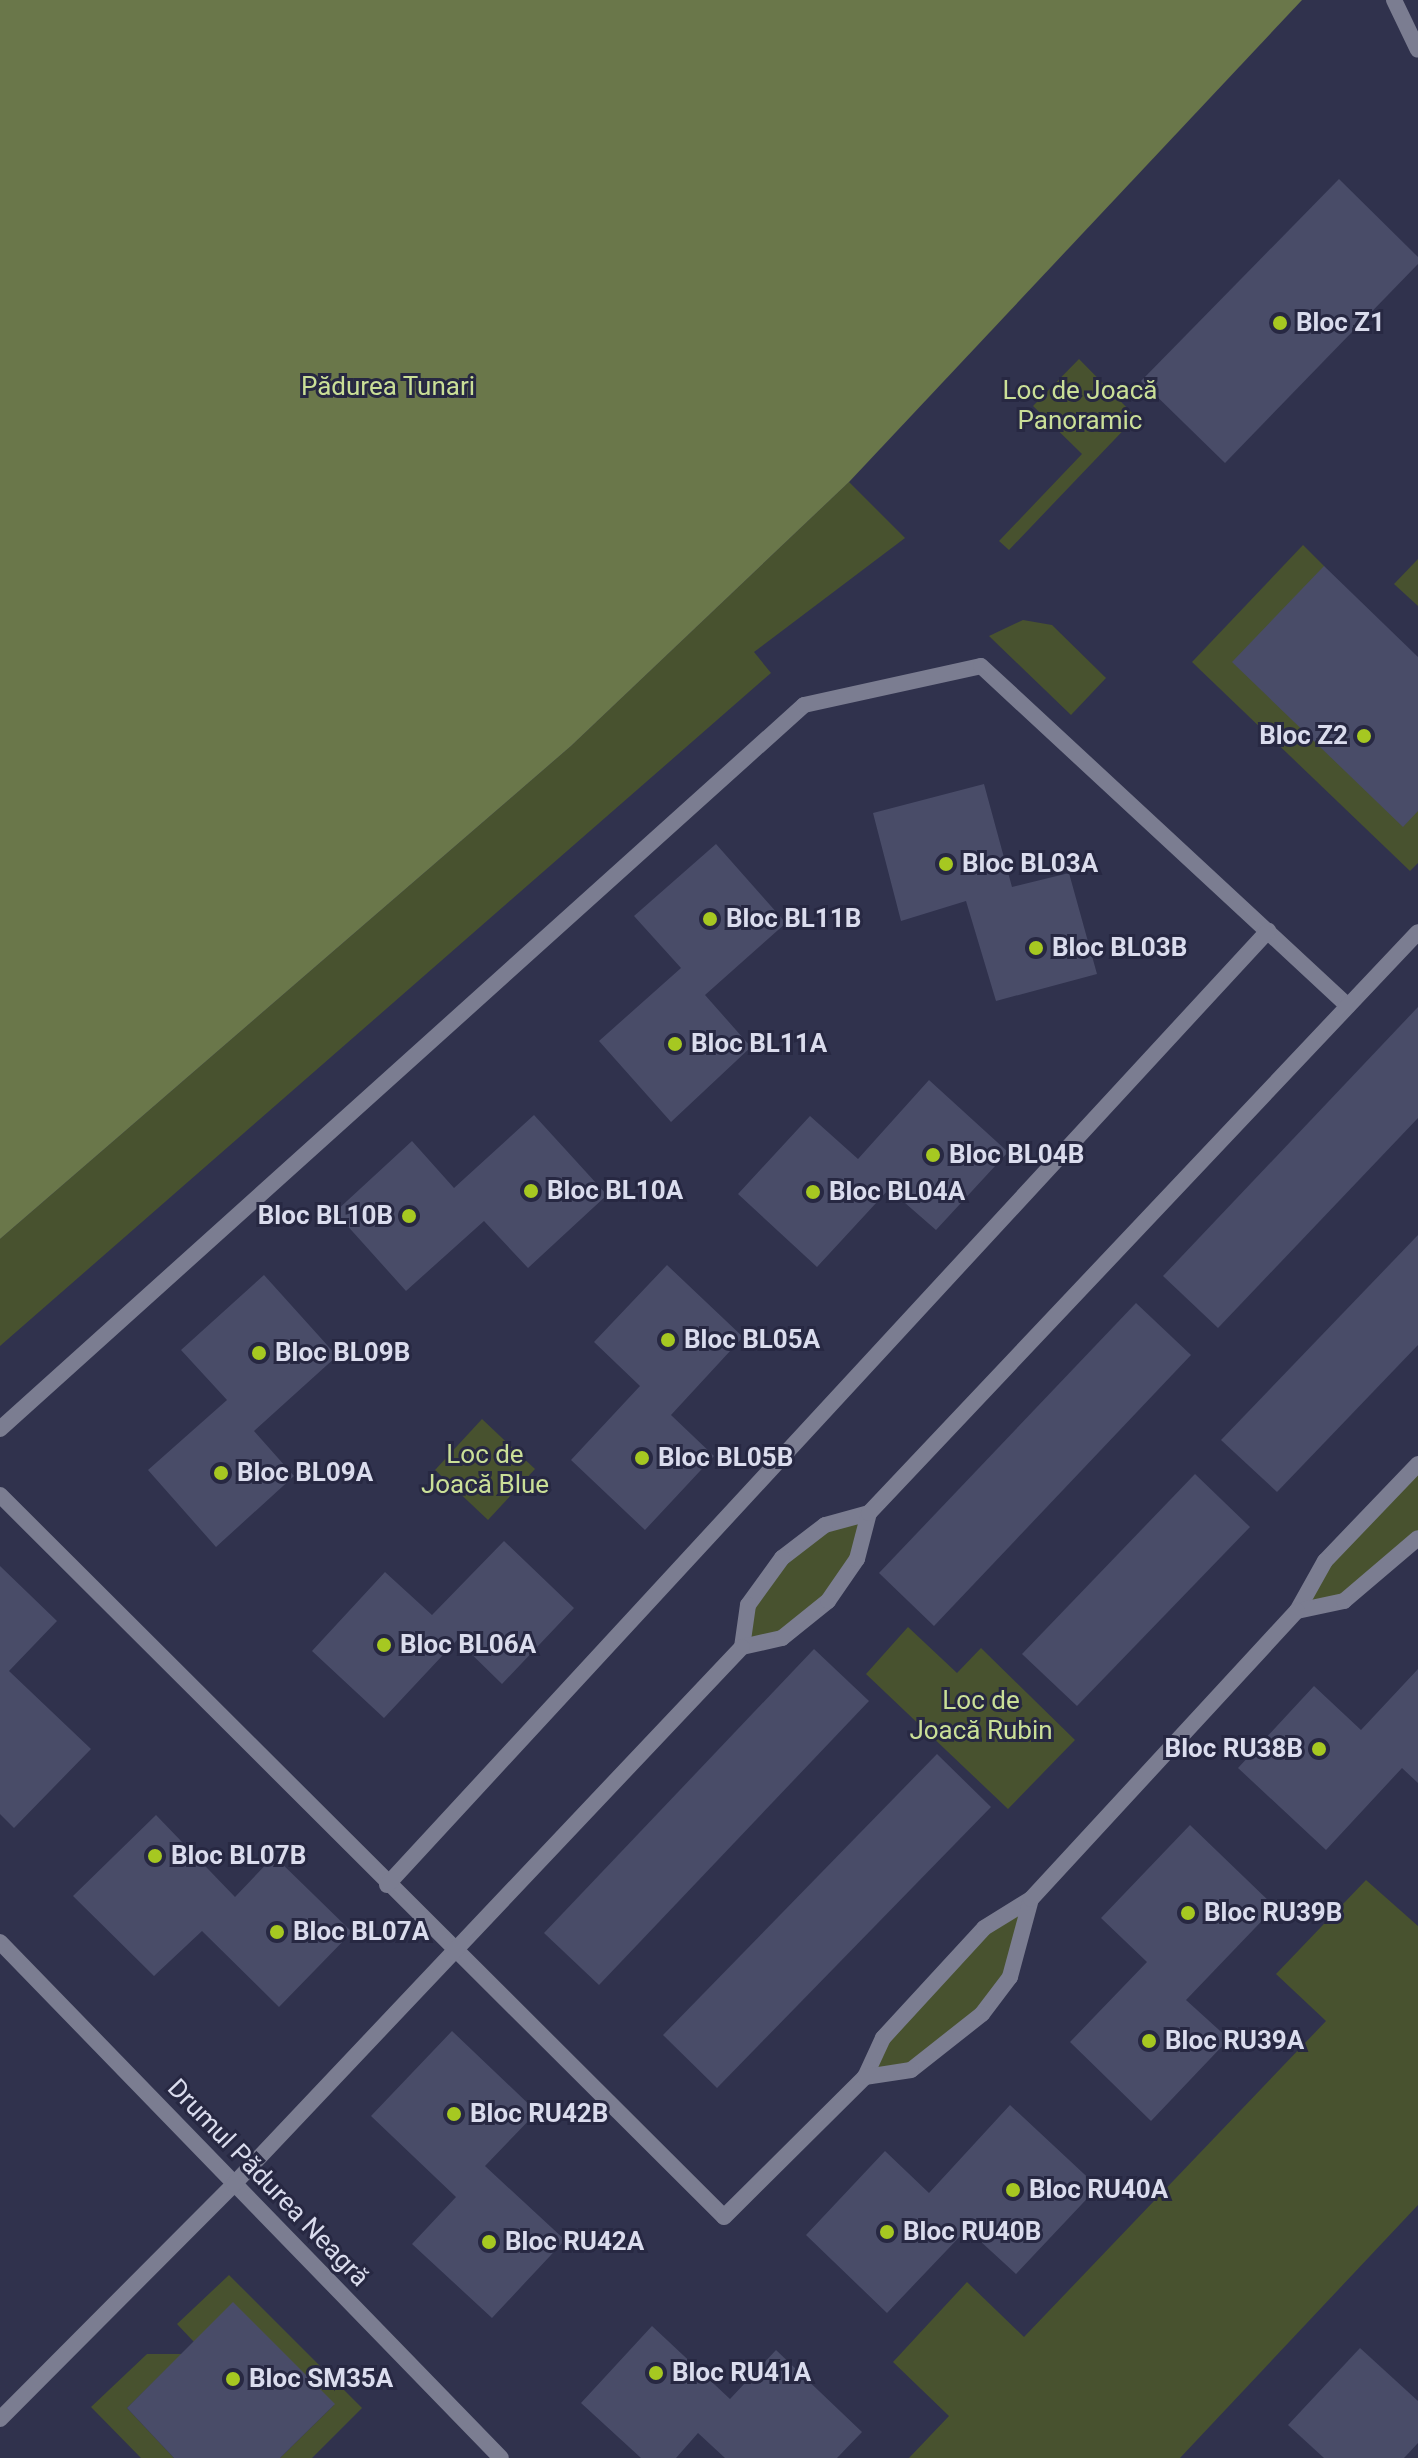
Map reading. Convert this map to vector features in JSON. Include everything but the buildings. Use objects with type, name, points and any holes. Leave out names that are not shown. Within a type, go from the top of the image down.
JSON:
[{"type":"street","points":[[1394,0],[1418,50]]},
{"type":"street","points":[[0,1429],[804,705],[981,666],[1348,1006]]},
{"type":"street","points":[[387,1885],[1268,931]]},
{"type":"street","points":[[0,2419],[234,2184],[742,1647],[782,1638],[828,1601],[857,1559],[869,1513],[1418,932]]},
{"type":"street","points":[[0,1495],[454,1952],[724,2217],[865,2077],[883,2038],[984,1928],[1031,1899],[1297,1611],[1325,1561],[1418,1464]]},
{"type":"street","points":[[742,1647],[748,1605],[782,1558],[825,1525],[869,1513]]},
{"type":"street","points":[[1297,1611],[1344,1601],[1418,1538]]},
{"type":"street","points":[[865,2077],[911,2070],[982,2014],[1010,1977],[1031,1899]]},
{"type":"street","name":"Drumul Pădurea Neagră","points":[[0,1942],[501,2458]]},
{"type":"green space","name":"Pădurea Tunari","points":[[0,0],[1302,0],[849,482],[571,746],[0,1239]]},
{"type":"green space","name":"Loc de Joacă Panoramic","points":[[1079,359],[1136,417],[1009,550],[999,541],[1082,454],[1033,406]]},
{"type":"green space","points":[[849,482],[905,538],[754,652],[771,673],[0,1346],[0,1239],[571,746]]},
{"type":"green space","points":[[1303,545],[1324,566],[1418,811],[1418,863],[1410,871],[1192,662]]},
{"type":"green space","points":[[1418,559],[1418,606],[1394,584]]},
{"type":"green space","points":[[1023,620],[1052,625],[1106,678],[1071,715],[989,636]]},
{"type":"green space","name":"Loc de Joacă Blue","points":[[482,1419],[535,1469],[488,1520],[435,1470]]},
{"type":"green space","points":[[1418,1464],[1418,1538],[1344,1601],[1297,1611],[1325,1561]]},
{"type":"green space","points":[[869,1513],[857,1559],[782,1638],[742,1647],[748,1605],[825,1525]]},
{"type":"green space","name":"Loc de Joacă Rubin","points":[[908,1627],[957,1673],[981,1648],[1075,1740],[1008,1809],[866,1674]]},
{"type":"green space","points":[[1366,1880],[1418,1926],[1418,2205],[1180,2458],[909,2458],[949,2416],[893,2362],[967,2282],[1024,2337],[1326,2021],[1276,1974]]},
{"type":"green space","points":[[1031,1899],[1010,1977],[911,2070],[865,2077],[883,2038],[984,1928]]},
{"type":"green space","points":[[229,2275],[362,2408],[312,2458],[280,2458],[334,2405],[194,2342],[177,2324]]},
{"type":"green space","points":[[147,2354],[182,2354],[127,2408],[174,2458],[141,2458],[91,2407]]},
{"type":"place","name":"Bloc Z1","points":[[1280,323]]},
{"type":"place","name":"Bloc Z2","points":[[1364,736]]},
{"type":"place","name":"Bloc BL03A","points":[[946,864]]},
{"type":"place","name":"Bloc BL11B","points":[[710,919]]},
{"type":"place","name":"Bloc BL03B","points":[[1036,948]]},
{"type":"place","name":"Bloc BL11A","points":[[675,1044]]},
{"type":"place","name":"Bloc BL04B","points":[[933,1155]]},
{"type":"place","name":"Bloc BL10A","points":[[531,1191]]},
{"type":"place","name":"Bloc BL04A","points":[[813,1192]]},
{"type":"place","name":"Bloc BL10B","points":[[409,1216]]},
{"type":"place","name":"Bloc BL05A","points":[[668,1340]]},
{"type":"place","name":"Bloc BL09B","points":[[259,1353]]},
{"type":"place","name":"Bloc BL05B","points":[[642,1458]]},
{"type":"place","name":"Bloc BL09A","points":[[221,1473]]},
{"type":"place","name":"Bloc BL06A","points":[[384,1645]]},
{"type":"place","name":"Bloc RU38B","points":[[1319,1749]]},
{"type":"place","name":"Bloc BL07B","points":[[155,1856]]},
{"type":"place","name":"Bloc RU39B","points":[[1188,1913]]},
{"type":"place","name":"Bloc BL07A","points":[[277,1932]]},
{"type":"place","name":"Bloc RU39A","points":[[1149,2041]]},
{"type":"place","name":"Bloc RU42B","points":[[454,2114]]},
{"type":"place","name":"Bloc RU40A","points":[[1013,2190]]},
{"type":"place","name":"Bloc RU40B","points":[[887,2232]]},
{"type":"place","name":"Bloc RU42A","points":[[489,2242]]},
{"type":"place","name":"Bloc RU41A","points":[[656,2373]]},
{"type":"place","name":"Bloc SM35A","points":[[233,2379]]}]
